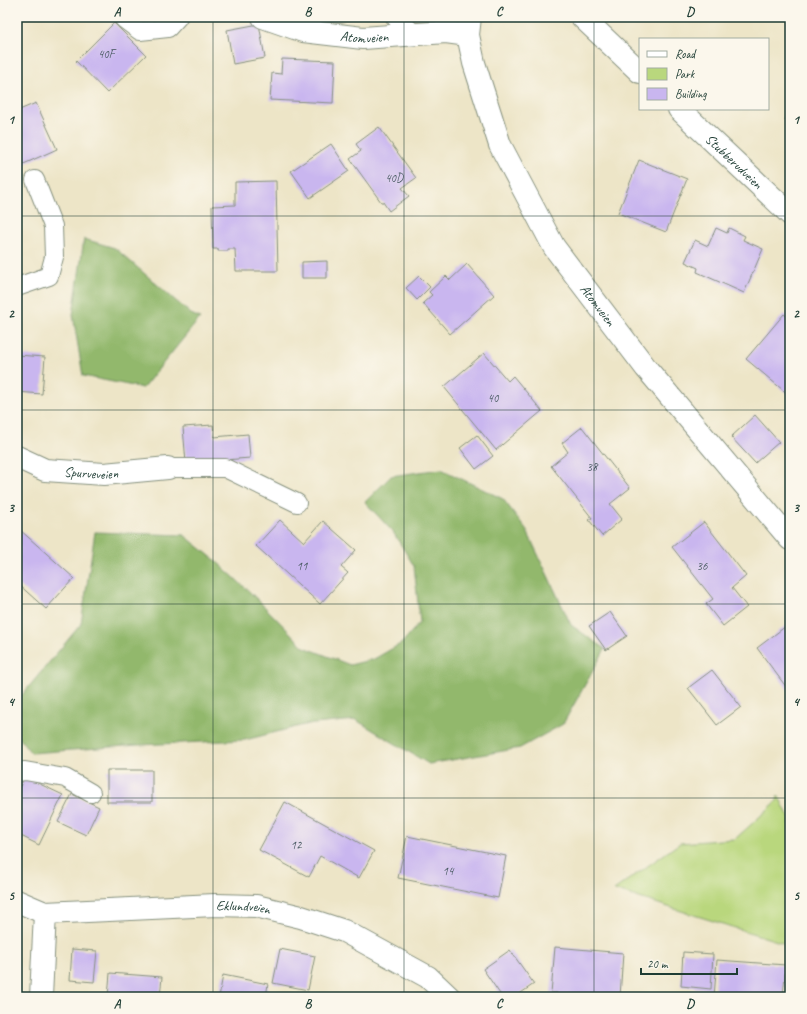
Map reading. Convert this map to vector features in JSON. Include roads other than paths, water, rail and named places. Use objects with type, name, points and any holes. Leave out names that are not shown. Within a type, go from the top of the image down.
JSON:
[{"type":"street","name":"Atomveien","points":[[263,17],[302,31],[363,38],[446,32],[469,26],[474,63],[500,145],[554,247],[646,368],[790,539]]},
{"type":"street","points":[[582,17],[639,71]]},
{"type":"street","name":"Stubberudveien","points":[[680,110],[790,214]]},
{"type":"street","name":"Spurveveien","points":[[17,458],[46,470],[104,474],[168,468]]},
{"type":"street","name":"Eklundveien","points":[[17,901],[45,913],[215,905],[256,906],[301,917],[344,931],[428,977],[449,997]]},
{"type":"street","points":[[41,997],[45,913]]},
{"type":"lane","points":[[124,19],[140,31],[168,28],[178,17]]},
{"type":"lane","points":[[395,17],[415,34]]},
{"type":"lane","points":[[17,286],[49,276],[54,256],[53,226],[35,180]]},
{"type":"lane","points":[[168,468],[225,468],[297,503]]},
{"type":"lane","points":[[17,772],[25,771],[65,778],[91,793]]}]
